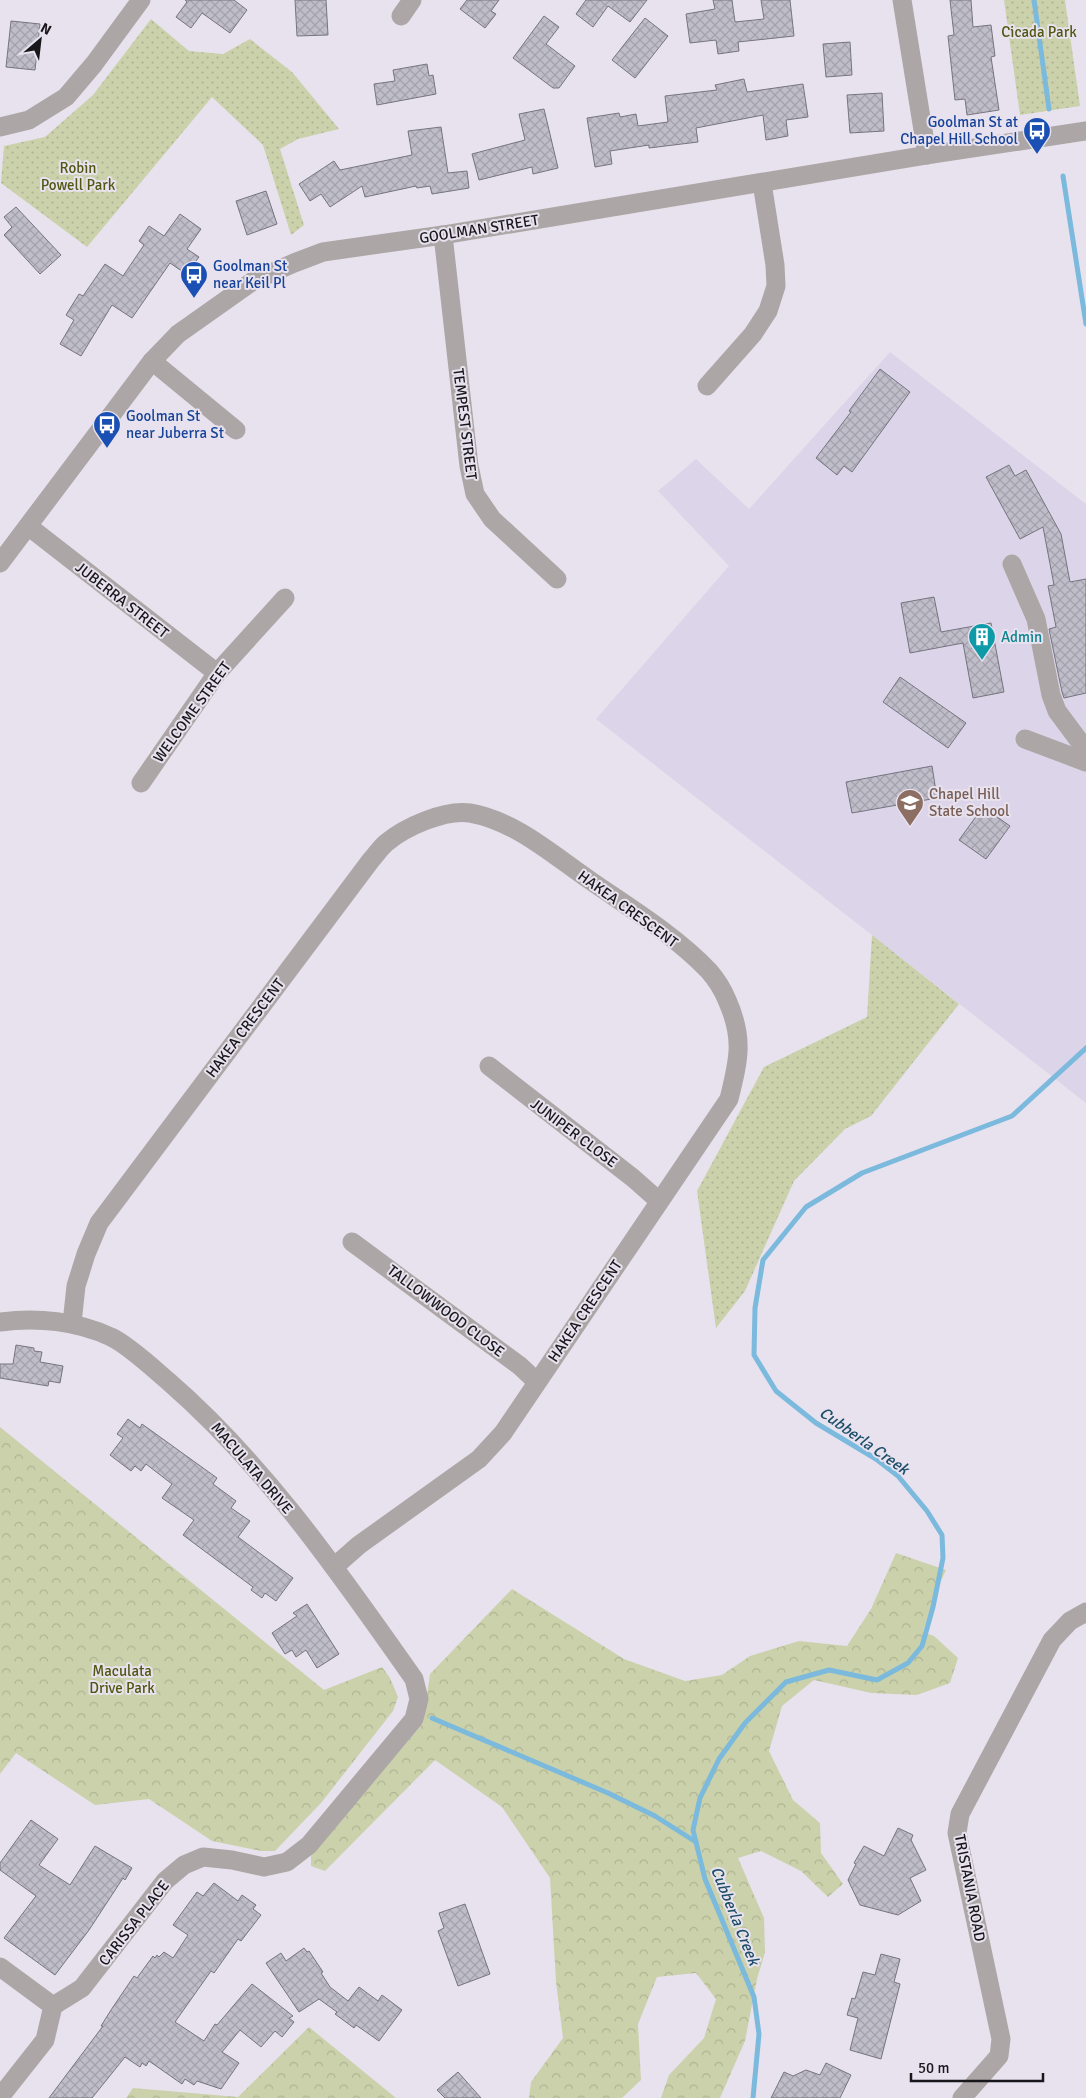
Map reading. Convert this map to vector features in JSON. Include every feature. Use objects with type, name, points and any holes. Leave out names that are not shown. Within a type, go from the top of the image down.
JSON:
[{"type":"street","points":[[0,127],[29,120],[66,97],[94,64],[141,0]]},
{"type":"street","points":[[400,16],[412,0]]},
{"type":"street","points":[[902,0],[927,155]]},
{"type":"street","name":"GOOLMAN STREET","points":[[0,563],[152,361],[178,334],[202,315],[253,281],[294,263],[323,252],[443,235],[927,155],[1086,131]]},
{"type":"street","points":[[707,386],[753,334],[768,311],[776,286],[775,265],[762,183]]},
{"type":"street","name":"TEMPEST STREET","points":[[443,235],[470,466],[475,494],[492,519],[558,579]]},
{"type":"street","points":[[152,361],[236,430]]},
{"type":"street","name":"JUBERRA STREET","points":[[28,526],[217,673]]},
{"type":"street","points":[[1012,564],[1036,619],[1051,695],[1057,711],[1086,750]]},
{"type":"street","name":"WELCOME STREET","points":[[141,783],[217,673],[285,598]]},
{"type":"street","points":[[1025,739],[1086,762]]},
{"type":"street","name":"HAKEA CRESCENT","points":[[72,1323],[76,1286],[86,1254],[99,1223],[371,860],[386,843],[436,816],[468,813],[497,821],[525,836],[640,915],[710,972],[726,998],[738,1033],[738,1063],[729,1099],[503,1433],[479,1458],[359,1545],[334,1567]]},
{"type":"street","name":"JUNIPER CLOSE","points":[[489,1066],[633,1178],[659,1201]]},
{"type":"street","name":"TALLOWWOOD CLOSE","points":[[352,1242],[520,1366],[538,1382]]},
{"type":"street","name":"MACULATA DRIVE","points":[[0,1322],[17,1320],[72,1323],[112,1337],[156,1371],[201,1410],[238,1450],[334,1567],[414,1679],[419,1699],[414,1719]]},
{"type":"street","name":"TRISTANIA ROAD","points":[[962,2098],[999,2056],[1001,2039],[957,1833],[960,1814],[1052,1640],[1070,1621],[1086,1612]]},
{"type":"street","name":"CARISSA PLACE","points":[[53,2006],[82,1988],[165,1881],[184,1865],[203,1857],[232,1860],[264,1867],[288,1862],[309,1845],[414,1719]]},
{"type":"street","points":[[0,1967],[53,2006],[45,2040],[0,2097]]},
{"type":"shaded area","name":"Chapel Hill State School","points":[[890,352],[1086,504],[1086,1103],[596,719],[729,566],[658,491],[696,459],[749,509]]},
{"type":"green space","name":"Cicada Park","points":[[1004,0],[1065,0],[1080,106],[1020,115]]},
{"type":"green space","name":"Robin Powell Park","points":[[151,19],[189,51],[223,54],[250,39],[292,72],[339,129],[298,139],[280,149],[304,225],[291,235],[263,145],[212,97],[87,247],[1,183],[4,146],[45,137],[93,95]]},
{"type":"green space","points":[[872,935],[959,1004],[871,1116],[845,1129],[794,1181],[745,1291],[716,1328],[697,1191],[764,1067],[867,1017]]},
{"type":"green space","name":"Maculata Drive Park","points":[[0,1427],[324,1690],[382,1667],[390,1678],[398,1697],[393,1711],[321,1803],[275,1851],[261,1851],[212,1841],[149,1799],[95,1805],[16,1753],[0,1774]]},
{"type":"green space","points":[[896,1553],[946,1570],[935,1594],[923,1632],[934,1636],[958,1658],[950,1683],[917,1695],[871,1693],[814,1680],[782,1706],[769,1751],[793,1800],[820,1823],[821,1853],[843,1884],[828,1897],[801,1871],[761,1851],[738,1858],[764,1918],[765,1952],[757,1979],[745,2041],[720,2098],[661,2098],[669,2075],[704,2038],[716,1999],[696,1973],[657,1977],[638,2024],[641,2080],[622,2098],[529,2098],[531,2082],[563,2038],[556,1982],[550,1878],[502,1807],[435,1760],[325,1871],[311,1866],[311,1856],[423,1723],[430,1674],[512,1589],[624,1659],[685,1681],[722,1675],[750,1656],[799,1641],[847,1646],[871,1609]]},
{"type":"green space","points":[[309,2027],[396,2098],[126,2098],[133,2088],[238,2097]]},
{"type":"building","points":[[185,0],[234,0],[247,10],[230,33],[202,13],[191,28],[176,17],[187,2]]},
{"type":"building","points":[[295,0],[326,0],[328,35],[297,36]]},
{"type":"building","points":[[467,0],[499,0],[491,11],[496,14],[485,28],[460,9]]},
{"type":"building","points":[[586,0],[647,0],[630,22],[608,6],[593,27],[576,14]]},
{"type":"building","points":[[713,0],[732,0],[735,22],[764,19],[761,0],[790,0],[794,36],[738,42],[739,51],[718,54],[716,40],[690,43],[686,14],[715,9]]},
{"type":"building","points":[[950,0],[971,0],[973,27],[991,25],[995,56],[991,57],[999,110],[967,115],[965,99],[955,100],[948,36],[954,35]]},
{"type":"building","points":[[544,16],[559,27],[546,44],[575,66],[559,88],[553,88],[513,58]]},
{"type":"building","points":[[645,18],[668,36],[635,78],[612,60]]},
{"type":"building","points":[[11,21],[40,24],[35,70],[6,67]]},
{"type":"building","points":[[850,42],[852,75],[826,77],[823,44]]},
{"type":"building","points":[[427,64],[429,76],[433,75],[436,94],[377,105],[374,84],[395,81],[393,70]]},
{"type":"building","points":[[744,79],[747,92],[803,84],[808,117],[786,120],[788,136],[766,140],[763,115],[696,128],[698,142],[649,148],[649,145],[610,151],[612,164],[595,167],[587,118],[619,113],[620,117],[636,114],[638,126],[668,122],[665,96],[717,90],[715,85]]},
{"type":"building","points":[[882,93],[884,131],[850,133],[847,95]]},
{"type":"building","points":[[544,109],[558,168],[533,174],[532,167],[479,180],[472,154],[525,140],[519,114]]},
{"type":"building","points":[[441,127],[448,173],[467,171],[469,188],[432,194],[430,186],[417,188],[416,186],[365,197],[362,186],[330,207],[321,194],[310,201],[299,184],[334,161],[340,170],[412,155],[408,131]]},
{"type":"building","points":[[266,191],[277,224],[247,235],[236,201]]},
{"type":"building","points":[[16,207],[61,255],[40,274],[4,235],[12,227],[4,217]]},
{"type":"building","points":[[180,214],[201,229],[187,249],[199,257],[186,274],[170,263],[132,318],[112,305],[81,356],[60,344],[74,320],[66,315],[79,294],[83,296],[105,264],[123,276],[144,245],[139,241],[149,226],[164,236]]},
{"type":"building","points":[[880,369],[910,392],[852,472],[844,466],[837,475],[816,458],[851,412],[849,411]]},
{"type":"building","points":[[1009,465],[1015,476],[1026,470],[1061,534],[1070,582],[1086,579],[1086,693],[1064,698],[1062,692],[1049,629],[1056,627],[1048,586],[1054,585],[1043,527],[1020,539],[986,477]]},
{"type":"building","points":[[934,597],[941,632],[991,623],[1004,692],[973,698],[963,643],[910,653],[901,603]]},
{"type":"building","points":[[900,677],[966,723],[948,748],[883,702]]},
{"type":"building","points":[[932,766],[937,798],[852,813],[846,782]]},
{"type":"building","points":[[983,807],[1010,826],[986,859],[959,840]]},
{"type":"building","points":[[16,1345],[34,1348],[34,1351],[42,1352],[40,1362],[63,1366],[60,1383],[49,1381],[48,1386],[0,1378],[0,1364],[13,1364]]},
{"type":"building","points":[[128,1419],[140,1428],[142,1424],[217,1478],[213,1484],[236,1501],[231,1508],[250,1521],[238,1537],[293,1578],[276,1601],[265,1593],[262,1598],[251,1590],[253,1587],[183,1535],[194,1520],[162,1498],[172,1484],[146,1464],[141,1471],[135,1466],[131,1471],[110,1455],[123,1438],[117,1434]]},
{"type":"building","points":[[307,1604],[339,1654],[317,1668],[306,1650],[296,1657],[292,1650],[285,1654],[272,1633],[297,1616],[293,1613]]},
{"type":"building","points":[[31,1820],[58,1839],[39,1865],[70,1885],[95,1846],[132,1868],[55,1975],[4,1938],[36,1896],[0,1870],[0,1863]]},
{"type":"building","points":[[898,1828],[913,1835],[911,1840],[926,1870],[910,1878],[921,1901],[898,1915],[860,1905],[848,1880],[856,1864],[854,1863],[864,1846],[884,1856]]},
{"type":"building","points":[[214,1883],[238,1901],[242,1895],[256,1905],[253,1909],[261,1915],[241,1941],[238,1939],[214,1973],[211,1971],[175,2022],[204,2041],[215,2024],[217,2025],[252,1984],[293,2016],[289,2018],[294,2022],[282,2037],[275,2031],[261,2047],[240,2030],[222,2052],[239,2063],[221,2089],[197,2081],[194,2085],[185,2079],[182,2084],[149,2061],[146,2066],[142,2063],[140,2067],[125,2057],[92,2098],[49,2098],[103,2026],[101,2026],[134,1976],[137,1978],[153,1956],[155,1958],[157,1955],[159,1957],[164,1952],[173,1958],[188,1935],[173,1925],[197,1892],[203,1896]]},
{"type":"building","points":[[465,1904],[490,1974],[458,1986],[438,1931],[444,1928],[439,1913]]},
{"type":"building","points":[[304,1948],[307,1952],[309,1951],[323,1972],[321,1973],[330,1987],[348,2001],[359,1987],[378,2001],[382,1995],[402,2010],[379,2041],[356,2025],[354,2028],[319,1999],[299,2012],[266,1963],[281,1953],[286,1961]]},
{"type":"building","points":[[881,1954],[900,1959],[894,1982],[900,1984],[881,2059],[850,2050],[858,2018],[847,2015],[852,1998],[855,1999],[863,1972],[875,1975]]},
{"type":"building","points":[[826,2063],[851,2075],[840,2098],[771,2098],[784,2072],[793,2076],[806,2070],[820,2075]]},
{"type":"building","points":[[458,2072],[481,2098],[445,2098],[437,2090]]},
{"type":"waterway","name":"Cubberla Creek","points":[[1034,0],[1049,109]]},
{"type":"waterway","name":"Cubberla Creek","points":[[1063,176],[1086,324]]},
{"type":"waterway","name":"Cubberla Creek","points":[[753,2098],[759,2034],[754,1997],[705,1879],[693,1830],[700,1798],[719,1759],[745,1723],[786,1682],[829,1670],[877,1680],[908,1663],[922,1646],[933,1607],[943,1558],[942,1535],[927,1511],[898,1476],[876,1459],[816,1423],[776,1391],[754,1355],[755,1308],[763,1260],[806,1207],[862,1173],[1012,1116],[1086,1048]]},
{"type":"waterway","points":[[432,1718],[608,1793],[655,1816],[696,1842]]},
{"type":"place","name":"Goolman St at Chapel Hill School","points":[[1037,155]]},
{"type":"place","name":"Goolman St near Keil Pl","points":[[194,299]]},
{"type":"place","name":"Goolman St near Juberra St","points":[[107,449]]},
{"type":"place","name":"Admin","points":[[982,661]]},
{"type":"place","name":"Chapel Hill State School","points":[[910,827]]}]
